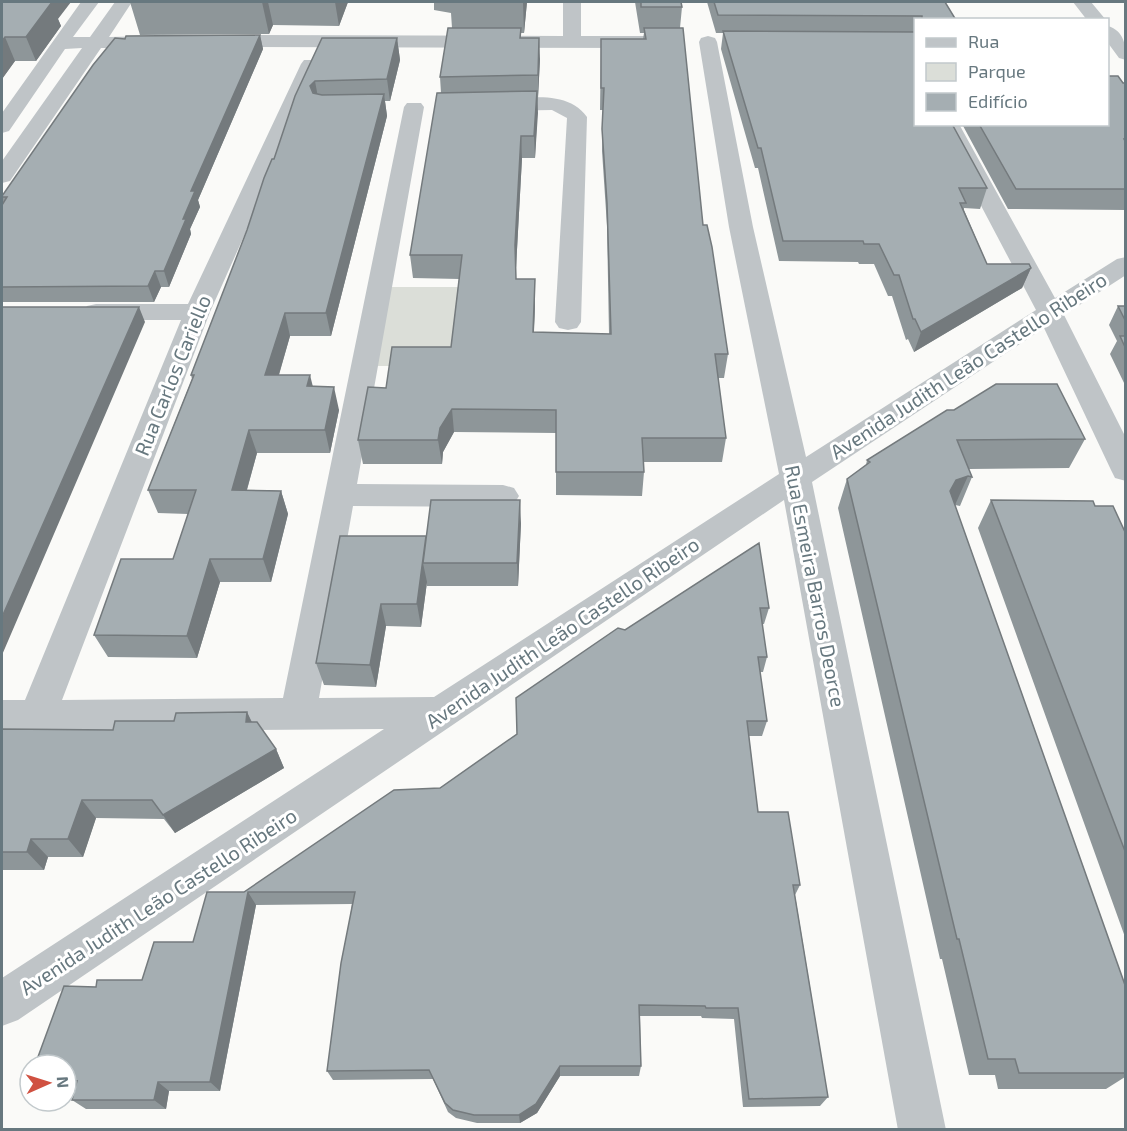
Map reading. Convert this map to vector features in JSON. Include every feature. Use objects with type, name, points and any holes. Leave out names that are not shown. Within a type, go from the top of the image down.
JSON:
[{"type":"street","points":[[2,128],[21,86],[59,43],[90,2]]},
{"type":"street","points":[[2,176],[124,2]]},
{"type":"street","points":[[572,2],[572,41]]},
{"type":"street","points":[[1082,2],[1095,18]]},
{"type":"street","points":[[202,42],[322,40],[661,42]]},
{"type":"street","name":"Rua Carlos Cariello","points":[[19,716],[196,312],[322,40]]},
{"type":"street","points":[[59,43],[178,42]]},
{"type":"street","name":"Rua Esmeira Barros Deorce","points":[[708,42],[741,227],[795,476],[922,1130]]},
{"type":"street","points":[[472,106],[560,105],[572,109],[577,117],[568,322]]},
{"type":"street","points":[[298,714],[414,107]]},
{"type":"street","points":[[949,126],[1050,312],[1125,470]]},
{"type":"street","name":"Avenida Judith Leão Castello Ribeiro","points":[[2,1004],[443,713],[795,476],[1125,264]]},
{"type":"street","points":[[70,312],[196,312]]},
{"type":"street","points":[[341,495],[503,495]]},
{"type":"street","points":[[19,716],[443,713]]},
{"type":"green space","points":[[389,287],[460,287],[450,366],[373,366]]},
{"type":"building","points":[[2,2],[52,2],[26,37],[5,37],[2,41]]},
{"type":"building","points":[[641,2],[681,2],[682,7],[641,7]]},
{"type":"building","points":[[714,2],[945,2],[955,18],[922,18],[922,16],[718,15]]},
{"type":"building","points":[[448,28],[521,28],[520,38],[539,38],[538,75],[440,77]]},
{"type":"building","points":[[644,28],[683,28],[703,225],[707,225],[712,247],[728,354],[715,354],[726,438],[642,438],[644,472],[556,472],[556,410],[452,409],[440,428],[438,440],[358,440],[368,387],[386,388],[392,347],[451,347],[462,255],[410,255],[437,93],[537,91],[534,136],[521,136],[515,245],[516,279],[535,279],[533,332],[611,334],[602,129],[604,88],[601,88],[601,39],[646,39]]},
{"type":"building","points":[[723,31],[914,32],[914,126],[953,126],[987,188],[959,188],[966,203],[960,203],[987,264],[1029,264],[1031,268],[921,332],[913,319],[899,275],[894,275],[879,244],[864,244],[863,241],[783,241],[761,148],[758,148]]},
{"type":"building","points":[[260,35],[191,191],[195,191],[183,219],[186,219],[164,271],[155,271],[148,286],[2,287],[2,205],[7,197],[2,196],[93,65],[115,38]]},
{"type":"building","points":[[322,38],[397,38],[387,79],[315,81],[310,86],[313,93],[322,95],[384,94],[326,313],[285,313],[265,375],[310,375],[307,386],[334,387],[325,430],[249,430],[232,490],[281,491],[263,559],[210,559],[187,636],[94,635],[121,559],[173,559],[196,490],[148,490],[194,375],[191,375],[247,230],[264,178],[274,159],[295,96]]},
{"type":"building","points":[[1109,76],[1118,76],[1125,83],[1125,189],[1016,189],[980,126],[1109,126]]},
{"type":"building","points":[[1118,306],[1125,306],[1125,320]]},
{"type":"building","points":[[2,307],[139,307],[2,617]]},
{"type":"building","points":[[1120,336],[1125,336],[1125,347]]},
{"type":"building","points":[[996,384],[1057,384],[1085,439],[957,440],[972,477],[956,480],[950,491],[1125,985],[1125,1073],[1019,1073],[1015,1059],[988,1059],[847,479],[870,462],[867,460],[947,410],[954,410]]},
{"type":"building","points":[[431,500],[520,500],[517,563],[423,563]]},
{"type":"building","points":[[991,500],[1093,501],[1095,506],[1113,506],[1125,532],[1125,851]]},
{"type":"building","points":[[340,536],[426,536],[417,604],[381,604],[370,665],[316,663]]},
{"type":"building","points":[[759,543],[769,608],[760,608],[767,657],[758,657],[767,721],[747,721],[758,812],[788,812],[800,885],[793,885],[828,1097],[749,1099],[738,1008],[706,1008],[705,1006],[639,1005],[641,1066],[560,1066],[536,1104],[519,1115],[474,1115],[453,1110],[445,1103],[429,1070],[327,1071],[341,963],[355,892],[248,892],[210,1082],[158,1082],[154,1100],[78,1100],[78,1053],[39,1053],[64,986],[96,987],[97,980],[142,980],[154,942],[193,942],[207,892],[244,892],[394,790],[440,788],[517,734],[516,698],[618,628],[625,630]]},
{"type":"building","points":[[247,712],[246,722],[257,722],[276,749],[163,815],[152,800],[82,800],[68,839],[31,839],[27,852],[2,852],[2,729],[113,730],[115,721],[174,721],[176,713]]}]
